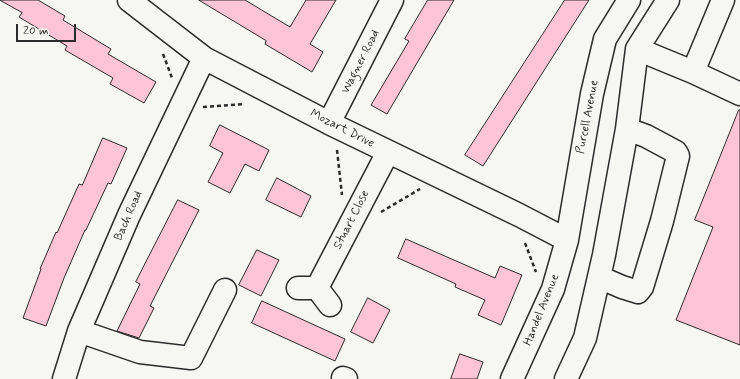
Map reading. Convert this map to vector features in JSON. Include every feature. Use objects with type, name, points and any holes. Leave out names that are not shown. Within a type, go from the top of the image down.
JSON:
[{"type":"street","name":"Mozart Drive","points":[[129,0],[204,58],[329,123],[519,215],[566,240]]},
{"type":"street","name":"Wagner Road","points":[[329,123],[392,0]]},
{"type":"street","name":"Purcell Avenue","points":[[566,240],[592,94],[605,40],[629,0]]},
{"type":"street","points":[[566,379],[585,338],[599,277],[627,129],[637,49],[668,0]]},
{"type":"street","points":[[693,72],[723,0]]},
{"type":"street","points":[[637,49],[693,72],[740,94]]},
{"type":"street","name":"Bach Road","points":[[64,379],[79,331],[129,215],[204,58]]},
{"type":"street","points":[[599,277],[638,292],[642,288],[662,221],[678,156],[676,152],[646,136],[627,129]]},
{"type":"street","name":"Stuart Close","points":[[315,294],[388,152]]},
{"type":"street","name":"Handel Avenue","points":[[512,379],[553,289],[566,240]]},
{"type":"street","points":[[79,331],[140,352],[191,358],[225,290]]},
{"type":"path","points":[[519,215],[520,231],[540,284],[553,289]]},
{"type":"building","points":[[0,0],[38,0],[65,16],[63,20],[111,49],[108,54],[156,82],[144,103],[110,84],[113,78],[65,50],[67,46],[19,17],[22,13]]},
{"type":"building","points":[[199,0],[245,0],[290,27],[306,0],[336,0],[310,44],[323,52],[312,72],[265,44],[266,41]]},
{"type":"building","points":[[428,0],[454,0],[387,114],[371,105],[409,41],[405,39]]},
{"type":"building","points":[[565,0],[589,0],[483,166],[465,155]]},
{"type":"building","points":[[739,110],[740,345],[676,320],[713,227],[695,220]]},
{"type":"building","points":[[220,125],[269,150],[259,171],[245,164],[230,193],[208,182],[223,153],[210,146]]},
{"type":"building","points":[[103,138],[127,148],[111,184],[108,183],[85,230],[64,278],[46,326],[23,318],[40,269],[56,232],[57,233],[79,184],[82,185]]},
{"type":"building","points":[[277,178],[311,196],[301,217],[266,200]]},
{"type":"building","points":[[178,200],[199,210],[150,306],[154,308],[139,338],[117,331],[140,284],[136,282]]},
{"type":"building","points":[[406,239],[495,278],[500,266],[522,275],[501,325],[478,315],[485,300],[455,287],[456,284],[398,258]]},
{"type":"building","points":[[257,250],[279,260],[261,296],[239,285]]},
{"type":"building","points":[[368,298],[390,310],[373,343],[351,332]]},
{"type":"building","points":[[262,301],[345,339],[335,361],[252,323]]},
{"type":"building","points":[[460,354],[483,362],[477,379],[451,379]]}]
